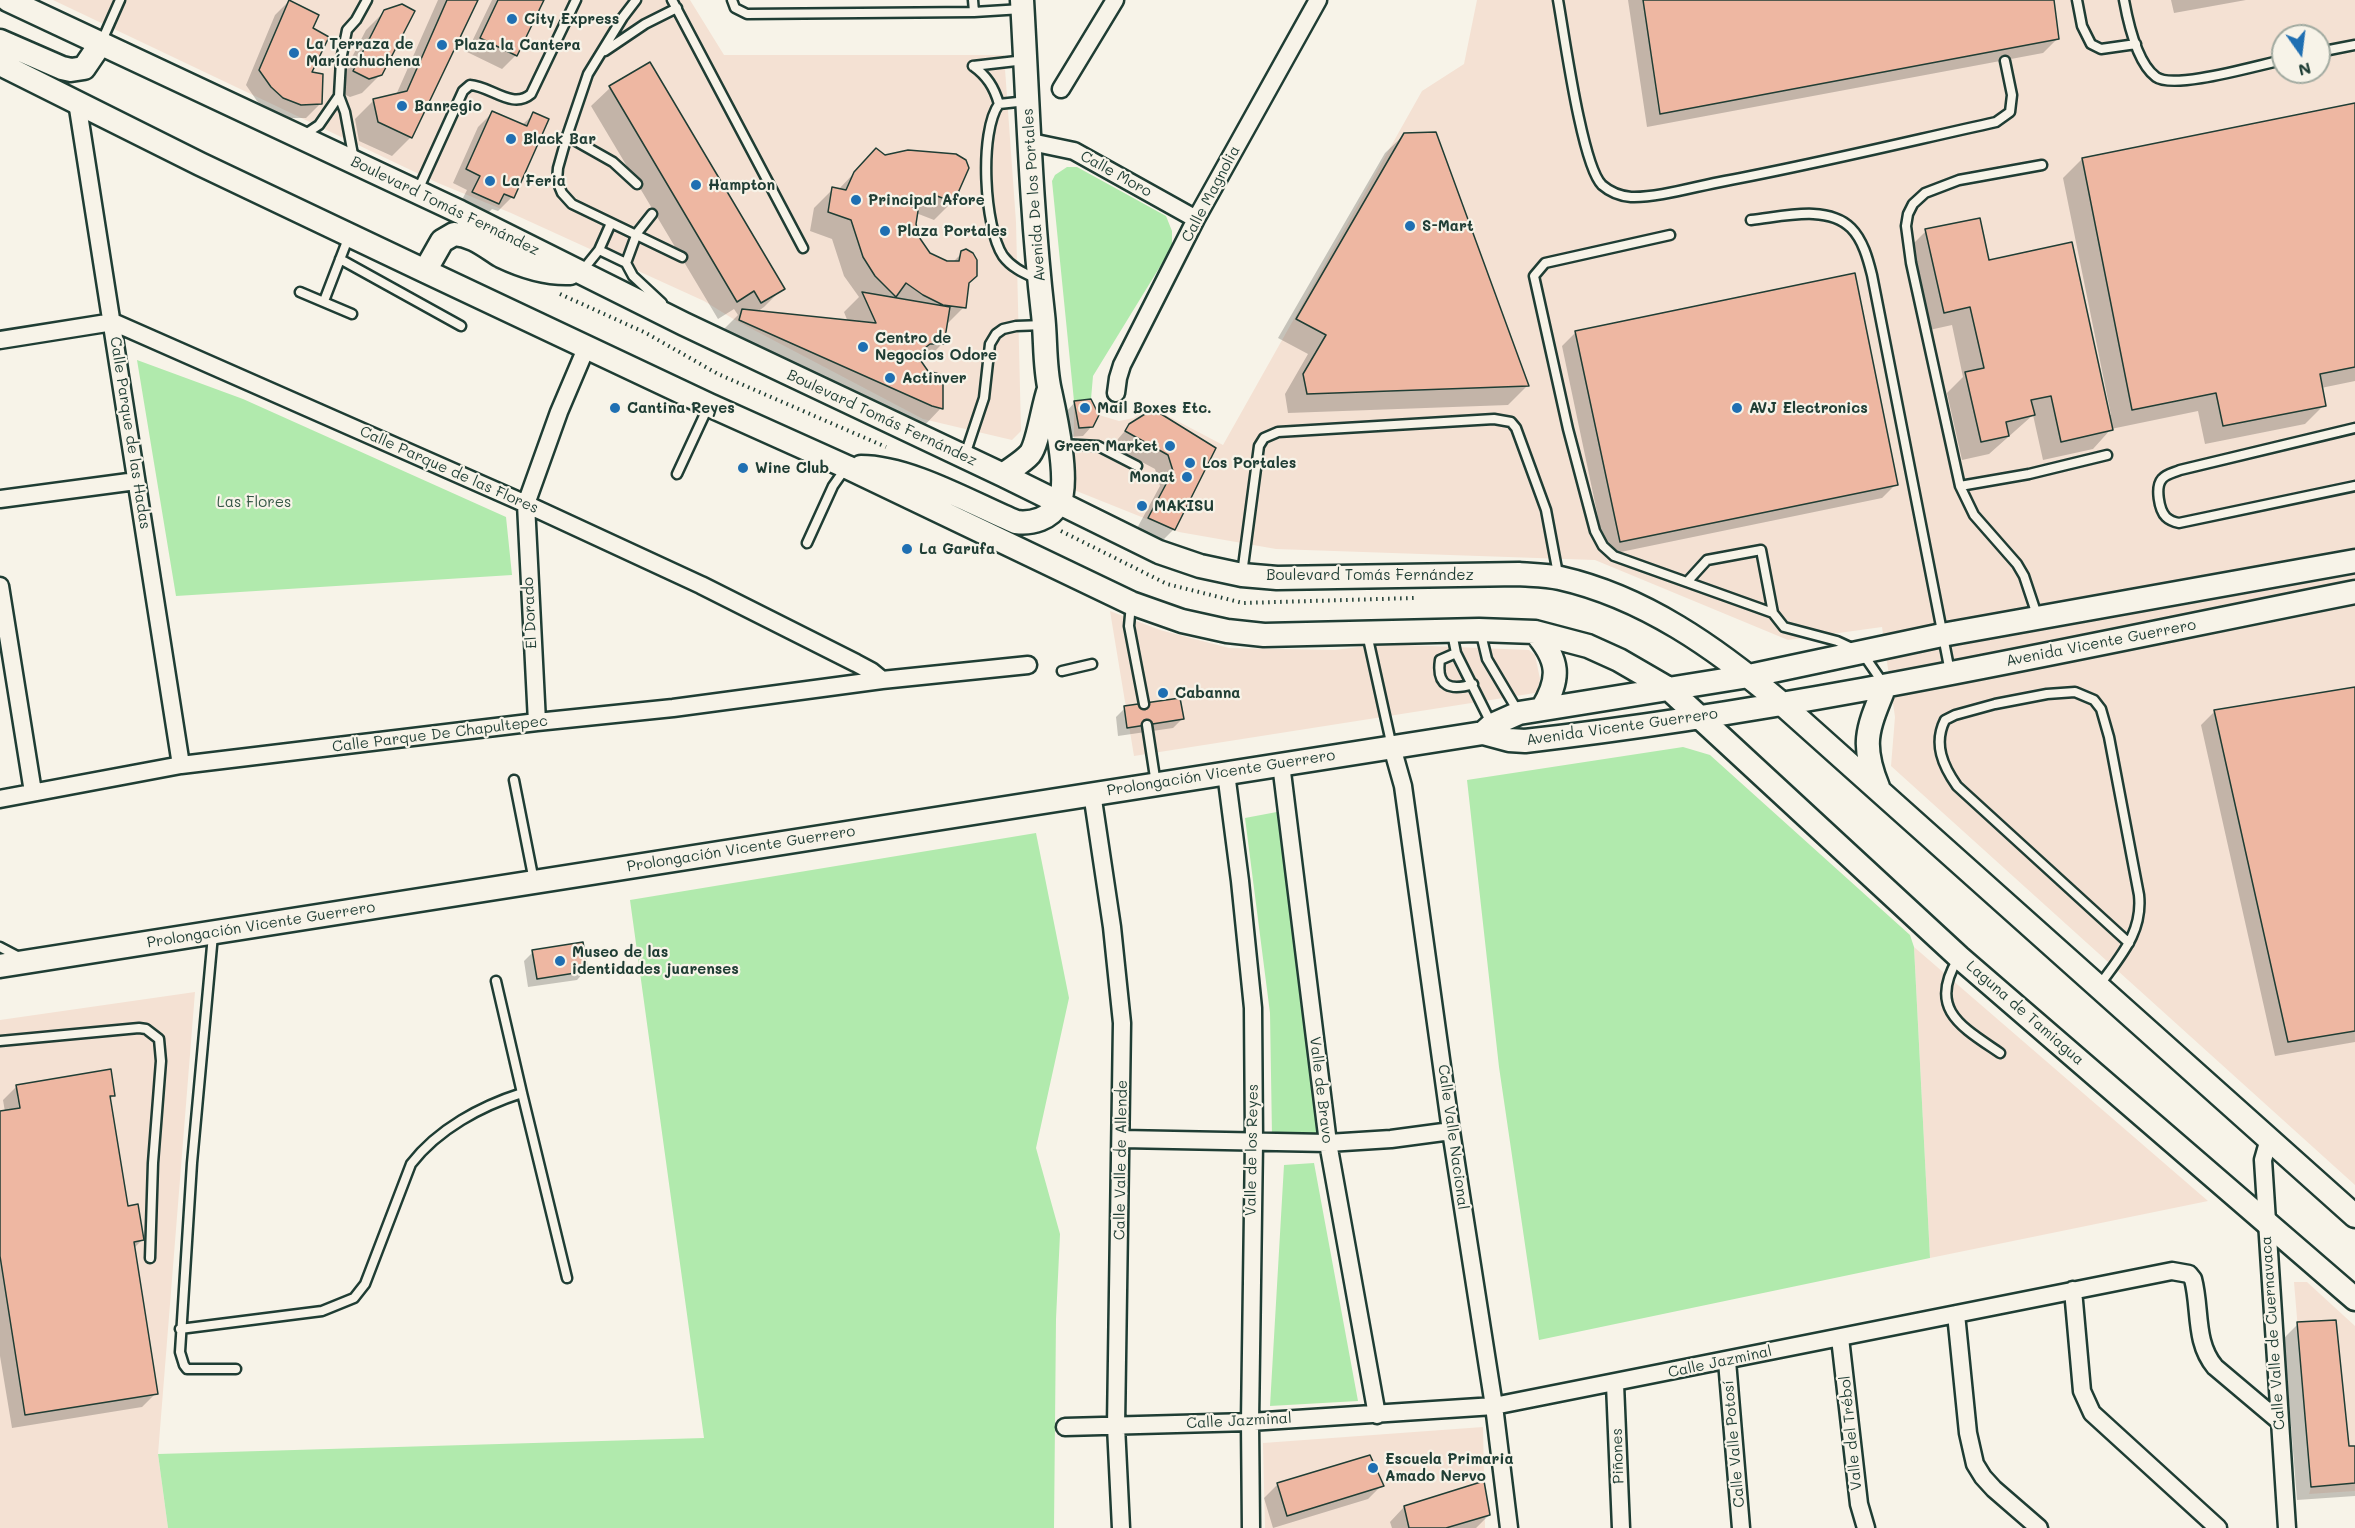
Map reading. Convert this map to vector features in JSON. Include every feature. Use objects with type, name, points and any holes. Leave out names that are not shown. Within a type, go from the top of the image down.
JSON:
[{"type":"main road","name":"Boulevard Tomás Fernández","points":[[8,0],[417,194],[460,212],[684,324],[1003,475],[1159,552],[1200,566],[1277,578],[1519,574],[1559,578],[1608,593],[1653,612],[1693,635],[1781,703]]},
{"type":"main road","name":"Avenida De los Portales","points":[[1022,5],[1039,280],[1049,389],[1055,410],[1059,444],[1062,488],[1058,504]]},
{"type":"main road","points":[[0,41],[71,70],[84,68],[101,43]]},
{"type":"main road","points":[[0,64],[425,271],[1131,603],[1182,621],[1227,631],[1264,635],[1479,630],[1535,632],[1588,646],[1619,660],[1669,689],[1702,718]]},
{"type":"main road","points":[[425,271],[442,241],[454,234],[474,239],[502,256],[540,270],[557,273],[581,272]]},
{"type":"main road","name":"Avenida De los Portales","points":[[1003,475],[1029,454],[1035,446],[1043,405],[1049,389]]},
{"type":"main road","points":[[846,467],[875,467],[904,473],[1016,522],[1028,524],[1036,521],[1058,504]]},
{"type":"main road","name":"Avenida Vicente Guerrero","points":[[1487,729],[1519,713],[1749,676],[1942,635],[2355,561]]},
{"type":"main road","name":"Avenida Vicente Guerrero","points":[[1487,729],[1509,740],[1525,741],[1702,718],[1885,686],[2355,592]]},
{"type":"main road","points":[[1535,632],[1549,651],[1556,671],[1550,696],[1542,709]]},
{"type":"main road","points":[[1879,789],[1870,766],[1867,745],[1870,721],[1885,686]]},
{"type":"main road","points":[[1781,703],[2355,1216]]},
{"type":"main road","name":"Laguna de Tamiagua","points":[[1702,718],[1959,957],[2355,1299]]},
{"type":"main road","name":"Prolongación Vicente Guerrero","points":[[0,966],[1392,747],[1487,729]]},
{"type":"street","points":[[1061,89],[1115,0]]},
{"type":"street","name":"Calle Magnolia","points":[[1116,393],[1122,366],[1196,219],[1318,0]]},
{"type":"street","name":"Calle Parque de las Hadas","points":[[77,102],[181,765]]},
{"type":"street","name":"Calle Moro","points":[[1031,142],[1074,151],[1196,219]]},
{"type":"street","points":[[0,340],[113,322]]},
{"type":"street","name":"Calle Parque de las Flores","points":[[113,322],[526,504],[712,591],[856,663],[882,680]]},
{"type":"street","points":[[526,504],[559,412],[587,346]]},
{"type":"street","points":[[0,499],[136,481]]},
{"type":"street","name":"El Dorado","points":[[526,504],[537,722]]},
{"type":"street","points":[[0,586],[33,792]]},
{"type":"street","name":"Calle Parque De Chapultepec","points":[[0,798],[181,765],[673,708],[882,680],[1028,665]]},
{"type":"street","name":"Calle Valle Nacional","points":[[1392,747],[1403,786],[1451,1131],[1494,1406],[1509,1528]]},
{"type":"street","name":"Valle de Bravo","points":[[1281,764],[1328,1143],[1377,1415]]},
{"type":"street","name":"Valle de los Reyes","points":[[1226,773],[1240,881],[1252,1008],[1254,1142],[1250,1422],[1251,1528]]},
{"type":"street","name":"Calle Valle de Allende","points":[[1092,794],[1119,978],[1123,1060],[1116,1426],[1121,1528]]},
{"type":"street","points":[[1122,1139],[1328,1143],[1391,1139],[1451,1131]]},
{"type":"street","name":"Calle Valle de Cuernavaca","points":[[2269,1138],[2263,1160],[2287,1528]]},
{"type":"street","name":"Calle Jazminal","points":[[1065,1427],[1250,1422],[1494,1406],[2172,1272],[2189,1274],[2193,1279],[2201,1338],[2207,1358],[2279,1420]]},
{"type":"street","points":[[2073,1290],[2082,1391],[2092,1413],[2218,1528]]},
{"type":"street","points":[[1956,1314],[1968,1433],[1975,1464],[1994,1489],[2039,1528]]},
{"type":"street","name":"Valle del Trébol","points":[[1840,1338],[1858,1504],[1866,1528]]},
{"type":"street","name":"Calle Valle Potosí","points":[[1727,1361],[1741,1528]]},
{"type":"street","name":"Piñones","points":[[1615,1383],[1621,1528]]},
{"type":"lane","points":[[101,43],[120,0]]},
{"type":"lane","points":[[355,164],[339,96],[342,54],[347,30],[357,20],[367,0]]},
{"type":"lane","points":[[417,194],[463,91],[470,85],[479,85],[516,101],[524,100],[531,94],[576,0]]},
{"type":"lane","points":[[636,0],[588,74],[567,136],[557,180],[562,193],[573,204],[637,233],[681,257]]},
{"type":"lane","points":[[732,0],[735,8],[747,14],[974,12],[1022,5]]},
{"type":"lane","points":[[973,0],[974,12]]},
{"type":"lane","points":[[1558,0],[1573,87],[1593,169],[1600,183],[1609,191],[1620,195],[1643,196],[1751,176],[1996,122],[2010,112],[2012,95],[2005,61]]},
{"type":"lane","points":[[2077,0],[2082,26],[2091,44],[2101,49],[2136,44]]},
{"type":"lane","points":[[2124,0],[2136,44],[2145,65],[2156,77],[2168,82],[2195,79],[2271,63]]},
{"type":"lane","points":[[602,54],[674,4],[803,248]]},
{"type":"lane","points":[[2331,50],[2355,45]]},
{"type":"lane","points":[[999,104],[995,91],[985,75],[973,66],[1025,60]]},
{"type":"lane","points":[[300,137],[319,125],[339,96]]},
{"type":"lane","points":[[1028,100],[999,104],[992,113],[989,128],[987,194],[994,236],[1004,256],[1016,270],[1039,280]]},
{"type":"lane","points":[[567,136],[613,162],[637,184]]},
{"type":"lane","points":[[2038,619],[2024,576],[2017,564],[1974,515],[1960,486],[1907,242],[1908,214],[1913,204],[1925,193],[1959,180],[2042,165]]},
{"type":"lane","points":[[626,263],[637,233],[652,214]]},
{"type":"lane","points":[[1751,220],[1802,214],[1822,215],[1837,219],[1851,228],[1862,243],[1872,275],[1950,673]]},
{"type":"lane","points":[[581,272],[599,250],[611,222]]},
{"type":"lane","points":[[324,301],[350,235]]},
{"type":"lane","points":[[1670,235],[1545,263],[1534,276],[1568,429],[1595,531],[1603,546],[1614,556],[1773,613]]},
{"type":"lane","points":[[599,250],[626,263],[638,281],[684,324]]},
{"type":"lane","points":[[340,259],[461,326]]},
{"type":"lane","points":[[300,292],[352,314]]},
{"type":"lane","points":[[965,457],[984,398],[990,344],[996,334],[1003,329],[1044,325]]},
{"type":"lane","points":[[677,474],[709,405]]},
{"type":"lane","points":[[1242,574],[1254,470],[1259,446],[1264,438],[1278,432],[1494,419],[1511,422],[1516,428],[1546,510],[1559,578]]},
{"type":"lane","points":[[2355,428],[2180,470],[2166,475],[2160,481],[2159,488],[2163,514],[2168,519],[2179,523],[2188,523],[2355,486]]},
{"type":"lane","points":[[1059,444],[1098,446],[1137,466]]},
{"type":"lane","points":[[1960,486],[2029,474],[2107,455]]},
{"type":"lane","points":[[807,543],[833,486],[846,467]]},
{"type":"lane","points":[[1687,582],[1707,560],[1761,550],[1773,613],[1784,627],[1837,641],[1861,653],[1885,686]]},
{"type":"lane","points":[[1131,603],[1129,626],[1144,704]]},
{"type":"lane","points":[[1479,630],[1487,660],[1519,713]]},
{"type":"lane","points":[[1452,631],[1456,653],[1473,684],[1487,729]]},
{"type":"lane","points":[[1367,634],[1392,747]]},
{"type":"lane","points":[[1456,653],[1440,660],[1439,670],[1442,680],[1449,687],[1458,689],[1473,684]]},
{"type":"lane","points":[[1062,671],[1092,664]]},
{"type":"lane","points":[[2098,986],[2129,943],[2139,922],[2139,895],[2109,737],[2101,709],[2094,700],[2075,692],[2047,694],[1995,704],[1945,720],[1939,742],[1940,757],[1957,786],[2129,943]]},
{"type":"lane","points":[[1147,725],[1156,784]]},
{"type":"lane","points":[[514,780],[534,882]]},
{"type":"lane","points":[[213,933],[192,1163],[180,1352],[187,1369],[236,1369]]},
{"type":"lane","points":[[0,947],[27,961]]},
{"type":"lane","points":[[1959,957],[1950,972],[1946,985],[1948,1008],[1956,1022],[2000,1053]]},
{"type":"lane","points":[[496,981],[567,1278]]},
{"type":"lane","points":[[0,1041],[139,1028],[146,1029],[159,1039],[161,1061],[153,1162],[150,1258]]},
{"type":"lane","points":[[180,1329],[322,1311],[354,1298],[365,1284],[411,1164],[421,1151],[433,1140],[479,1111],[499,1100],[522,1093]]},
{"type":"shaded area","points":[[53,0],[690,0],[724,55],[1004,55],[1016,222],[1021,431],[1012,440],[923,419],[735,320],[704,301],[511,213],[438,183]]},
{"type":"shaded area","points":[[1477,0],[2355,0],[2355,1185],[1891,766],[1895,717],[1882,627],[1788,640],[1595,560],[1276,549],[1179,532],[1074,490],[1074,401],[1091,399],[1099,415],[1119,421],[1134,418],[1141,411],[1143,403],[1223,445],[1422,91],[1464,64]]},
{"type":"shaded area","points":[[1110,611],[1160,630],[1229,648],[1335,650],[1381,644],[1529,650],[1535,655],[1540,679],[1538,690],[1535,693],[1134,756]]},
{"type":"shaded area","points":[[1914,947],[2208,1201],[1930,1258]]},
{"type":"shaded area","points":[[195,992],[158,1454],[168,1528],[0,1528],[0,1020]]},
{"type":"shaded area","points":[[2294,1282],[2307,1282],[2355,1326],[2355,1491],[2309,1494],[2311,1487]]},
{"type":"shaded area","name":"Escuela Primaria Amado Nervo","points":[[1483,1427],[1485,1528],[1265,1528],[1263,1443]]},
{"type":"green space","points":[[1067,167],[1077,167],[1166,216],[1172,231],[1172,247],[1093,376],[1091,399],[1074,401],[1052,181],[1055,175]]},
{"type":"green space","name":"Las Flores","points":[[137,360],[243,399],[506,517],[512,575],[176,596]]},
{"type":"green space","points":[[1683,747],[1710,755],[1910,935],[1914,947],[1930,1258],[1539,1340],[1499,1067],[1467,780]]},
{"type":"green space","points":[[1282,811],[1322,1133],[1272,1136],[1270,1013],[1245,818]]},
{"type":"green space","points":[[1036,833],[1069,998],[1036,1148],[1060,1234],[1056,1319],[1054,1528],[168,1528],[158,1454],[704,1438],[630,900]]},
{"type":"green space","points":[[1314,1163],[1358,1401],[1270,1406],[1284,1165]]},
{"type":"building","name":"La Terraza de Maríachuchena","points":[[289,0],[319,15],[313,28],[329,37],[312,72],[323,74],[322,104],[301,105],[283,98],[271,87],[259,70]]},
{"type":"building","name":"Plaza la Cantera","points":[[447,0],[478,0],[412,138],[378,122],[373,99],[407,91]]},
{"type":"building","name":"City Express","points":[[498,0],[544,0],[517,56],[480,38]]},
{"type":"building","points":[[1643,0],[2054,0],[2059,39],[1660,114]]},
{"type":"building","points":[[402,4],[415,11],[382,75],[369,79],[353,71],[384,10]]},
{"type":"building","name":"Hampton","points":[[650,62],[785,289],[761,303],[754,291],[737,302],[609,86]]},
{"type":"building","points":[[2355,103],[2355,367],[2320,374],[2326,406],[2223,426],[2216,393],[2132,410],[2082,158]]},
{"type":"building","points":[[492,111],[527,126],[533,112],[549,119],[514,198],[504,194],[499,204],[472,192],[480,176],[466,169]]},
{"type":"building","name":"S-Mart","points":[[1436,132],[1529,386],[1307,394],[1303,374],[1326,335],[1296,319],[1404,133]]},
{"type":"building","name":"Plaza Portales","points":[[876,148],[885,155],[908,150],[956,154],[966,160],[969,168],[954,202],[934,195],[916,199],[911,206],[918,211],[916,224],[919,237],[930,253],[947,261],[959,261],[961,251],[966,249],[973,253],[977,260],[977,276],[969,283],[966,308],[943,305],[906,283],[896,297],[875,276],[863,257],[851,220],[828,212],[832,187],[846,190],[854,172]]},
{"type":"building","points":[[1980,218],[1989,260],[2072,242],[2113,430],[2061,442],[2051,396],[2031,400],[2035,415],[2006,422],[2009,436],[1981,442],[1965,372],[1984,368],[1970,307],[1944,313],[1925,229]]},
{"type":"building","name":"AVJ Electronics","points":[[1855,273],[1898,485],[1620,542],[1575,331]]},
{"type":"building","name":"Centro de Negocios Odore","points":[[862,292],[950,307],[944,344],[930,344],[921,351],[921,361],[928,371],[943,375],[943,409],[739,320],[742,309],[876,323]]},
{"type":"building","name":"Mail Boxes Etc.","points":[[1091,399],[1099,415],[1093,427],[1079,428],[1074,401]]},
{"type":"building","name":"Los Portales","points":[[1153,409],[1216,448],[1175,530],[1148,518],[1173,471],[1168,455],[1125,431],[1129,424]]},
{"type":"building","points":[[2355,687],[2355,1031],[2288,1042],[2214,710]]},
{"type":"building","points":[[1180,698],[1184,719],[1127,728],[1124,706]]},
{"type":"building","name":"Museo de las identidades juarenses","points":[[583,942],[588,971],[537,979],[532,950]]},
{"type":"building","points":[[111,1069],[115,1096],[110,1096],[128,1206],[138,1204],[144,1240],[134,1242],[158,1394],[25,1415],[0,1256],[0,1111],[20,1108],[16,1085]]},
{"type":"building","points":[[2336,1320],[2349,1446],[2355,1446],[2355,1483],[2311,1487],[2297,1322]]},
{"type":"building","points":[[1370,1455],[1384,1486],[1287,1516],[1277,1483]]},
{"type":"building","points":[[1484,1481],[1490,1515],[1446,1528],[1409,1528],[1404,1506]]},
{"type":"place","name":"City Express","points":[[512,19]]},
{"type":"place","name":"Plaza la Cantera","points":[[442,45]]},
{"type":"place","name":"La Terraza de Maríachuchena","points":[[294,53]]},
{"type":"place","name":"Banregio","points":[[402,106]]},
{"type":"place","name":"Black Bar","points":[[511,139]]},
{"type":"place","name":"La Feria","points":[[490,181]]},
{"type":"place","name":"Hampton","points":[[696,185]]},
{"type":"place","name":"Principal Afore","points":[[856,200]]},
{"type":"place","name":"S-Mart","points":[[1410,226]]},
{"type":"place","name":"Plaza Portales","points":[[885,231]]},
{"type":"place","name":"Centro de Negocios Odore","points":[[863,347]]},
{"type":"place","name":"Actinver","points":[[890,378]]},
{"type":"place","name":"Cantina Reyes","points":[[615,408]]},
{"type":"place","name":"Mail Boxes Etc.","points":[[1085,408]]},
{"type":"place","name":"AVJ Electronics","points":[[1737,408]]},
{"type":"place","name":"Green Market","points":[[1170,446]]},
{"type":"place","name":"Los Portales","points":[[1190,463]]},
{"type":"place","name":"Wine Club","points":[[743,468]]},
{"type":"place","name":"Monat","points":[[1187,477]]},
{"type":"place","name":"MAKISU","points":[[1142,506]]},
{"type":"place","name":"La Garufa","points":[[907,549]]},
{"type":"place","name":"Cabanna","points":[[1163,693]]},
{"type":"place","name":"Museo de las identidades juarenses","points":[[560,961]]},
{"type":"place","name":"Escuela Primaria Amado Nervo","points":[[1373,1468]]}]
